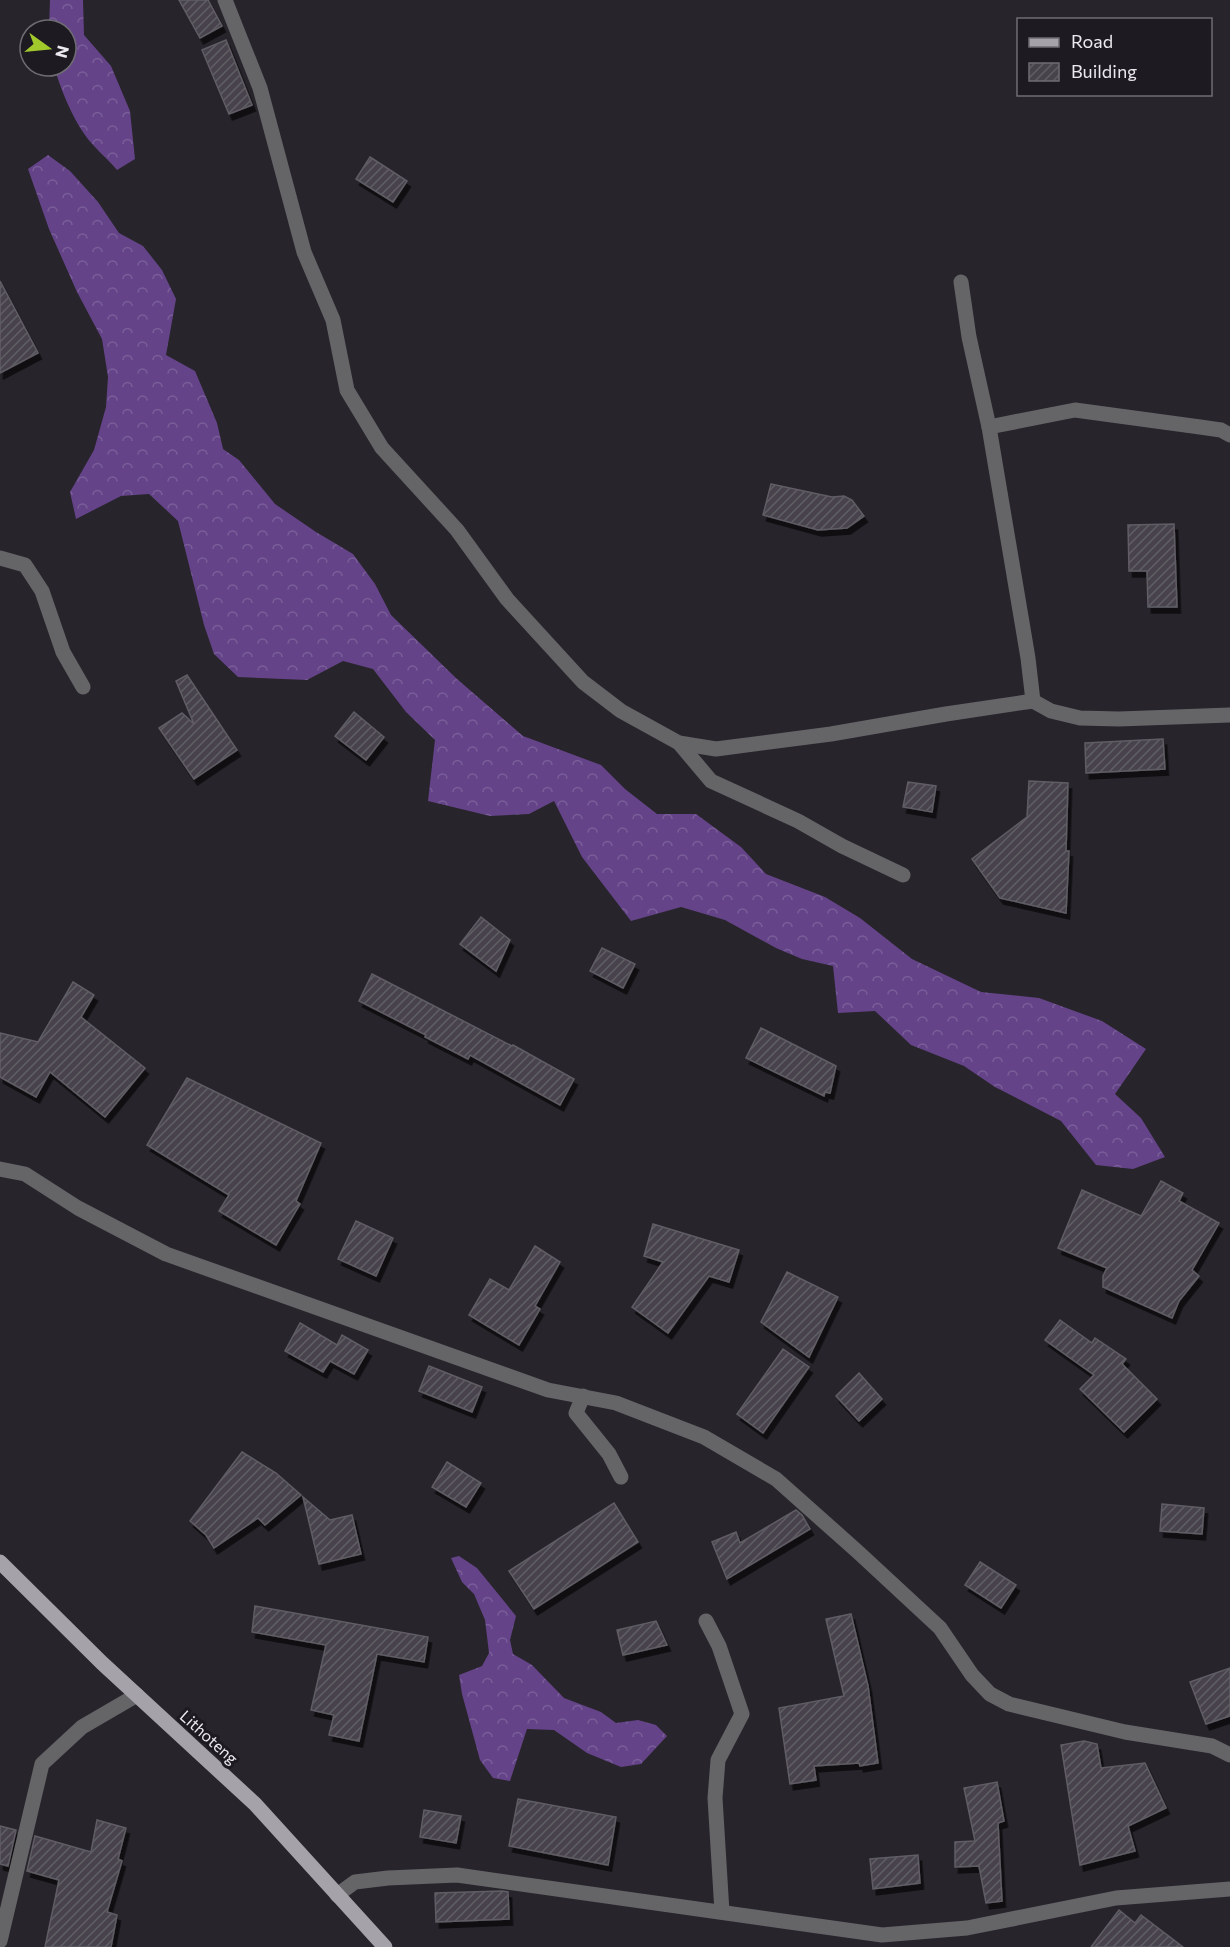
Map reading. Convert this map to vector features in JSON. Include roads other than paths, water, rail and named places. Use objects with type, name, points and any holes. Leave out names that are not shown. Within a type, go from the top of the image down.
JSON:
[{"type":"main road","name":"Lithoteng","points":[[0,1562],[136,1695],[255,1804],[385,1947]]},
{"type":"street","points":[[225,0],[260,88],[304,252],[333,320],[347,390],[382,448],[457,530],[507,600],[583,682],[621,711],[679,743],[716,749],[831,734],[1033,701],[1051,711],[1080,718],[1230,715]]},
{"type":"street","points":[[961,282],[969,338],[989,427],[1028,658],[1033,701]]},
{"type":"street","points":[[989,427],[1076,410],[1200,426],[1221,430],[1230,435]]},
{"type":"street","points":[[0,558],[25,565],[42,591],[63,652],[83,687]]},
{"type":"street","points":[[679,743],[711,781],[798,821],[842,846],[903,875]]},
{"type":"street","points":[[0,1169],[25,1174],[78,1208],[166,1254],[540,1387],[616,1403],[704,1437],[776,1479],[858,1551],[940,1628],[972,1675],[990,1694],[1009,1704],[1125,1732],[1212,1746],[1230,1755]]},
{"type":"street","points":[[583,1396],[576,1413],[609,1454],[621,1477]]},
{"type":"street","points":[[706,1621],[719,1646],[742,1714],[718,1760],[715,1798],[722,1912]]},
{"type":"street","points":[[0,1941],[42,1764],[82,1727],[136,1695]]},
{"type":"street","points":[[338,1895],[355,1882],[457,1875],[722,1912],[882,1941],[967,1928],[1116,1898],[1230,1889]]}]
